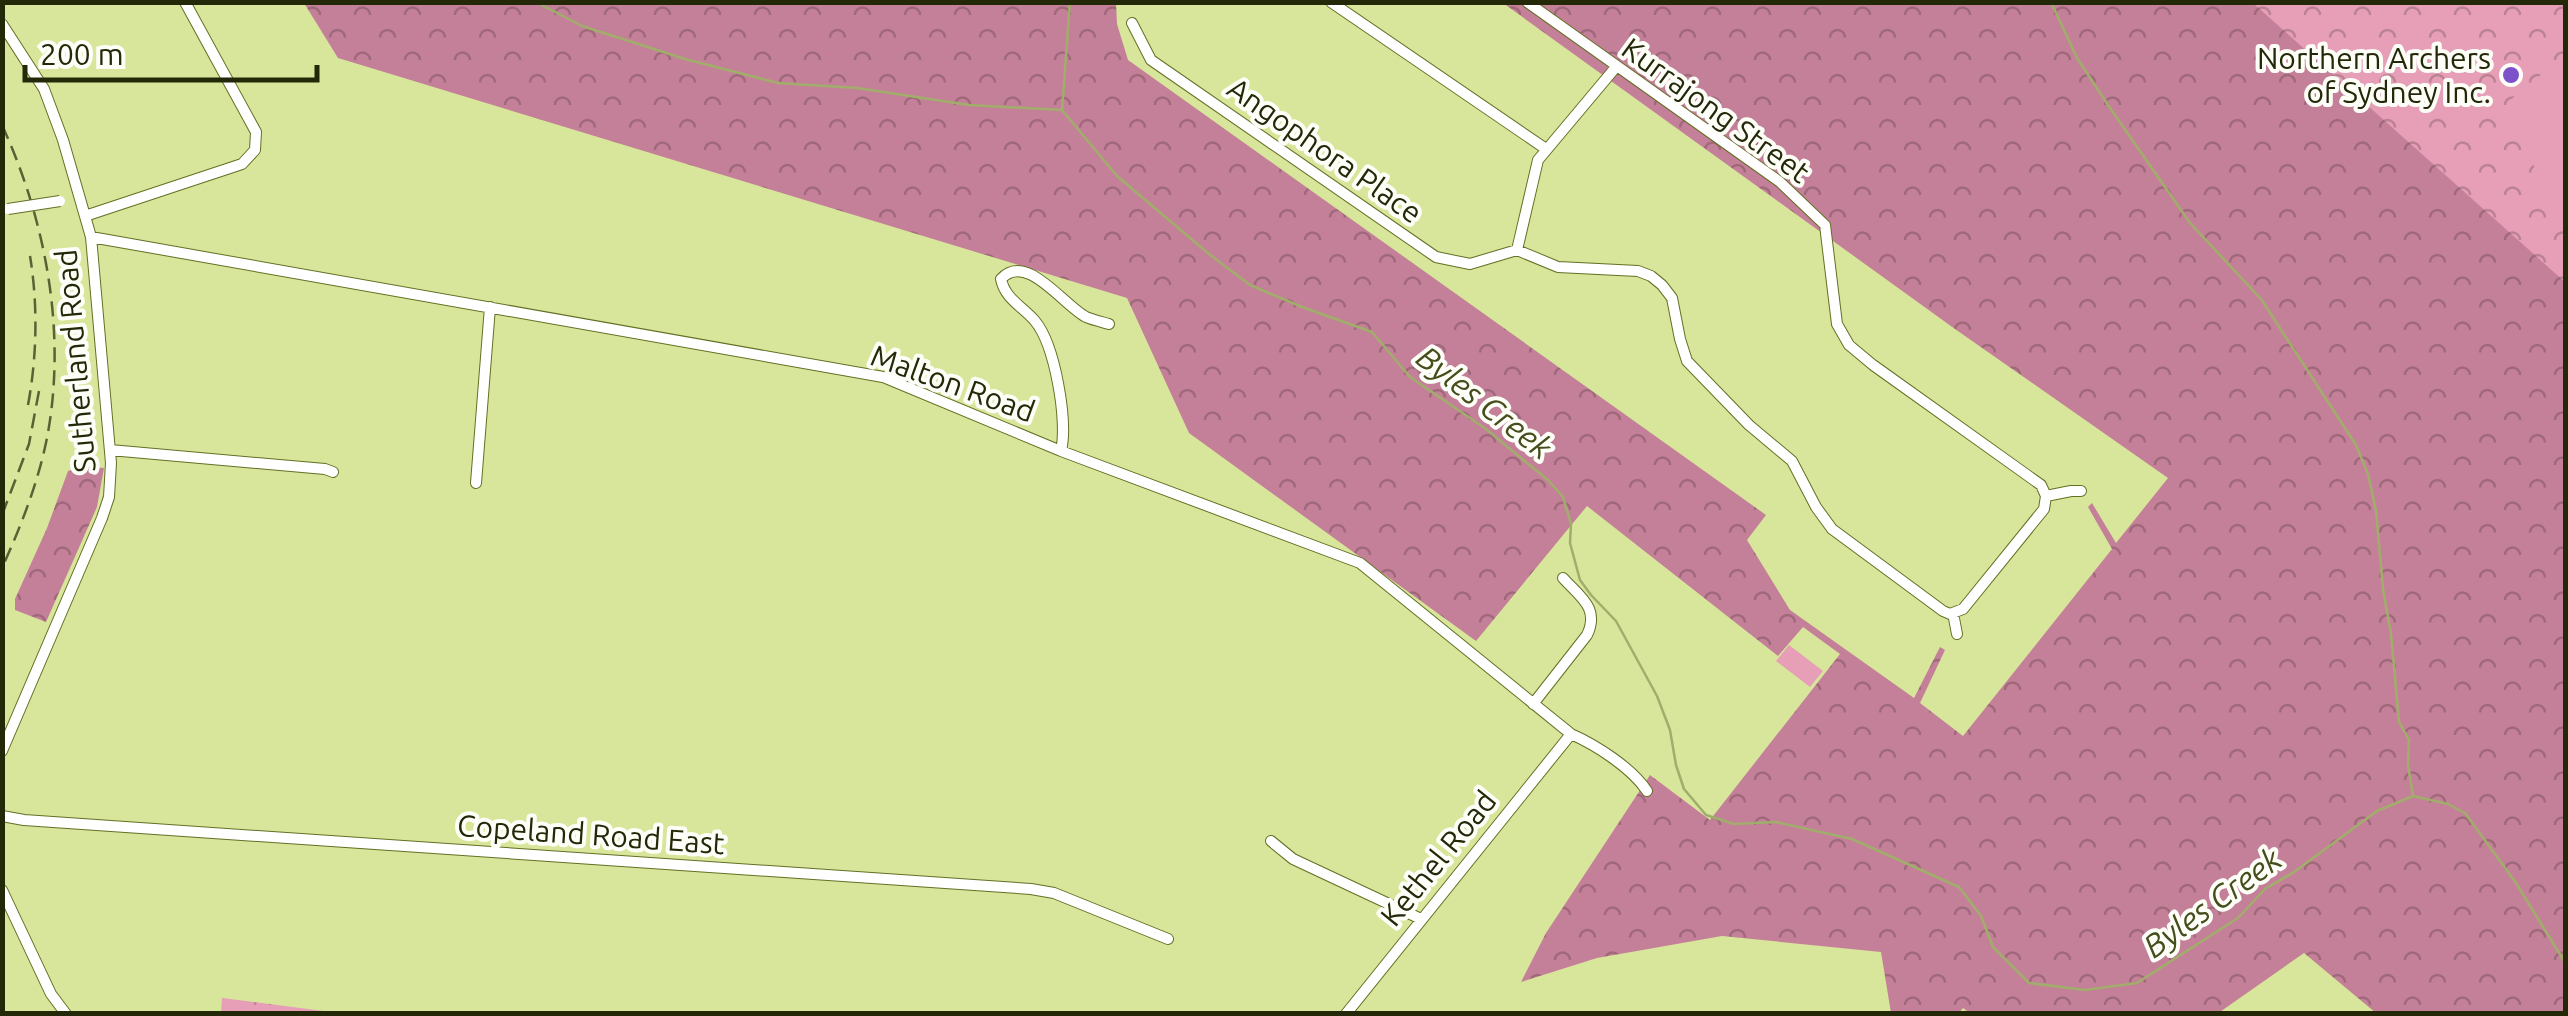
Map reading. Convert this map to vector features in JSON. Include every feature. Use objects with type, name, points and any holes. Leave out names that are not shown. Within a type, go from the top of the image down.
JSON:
[{"type":"street","points":[[85,216],[242,164],[255,150],[256,132],[185,2]]},
{"type":"street","points":[[1332,2],[1546,149]]},
{"type":"street","name":"Kurrajong Street","points":[[1529,3],[1780,182],[1825,225],[1836,324],[1849,344],[1860,356],[2040,484],[2046,496]]},
{"type":"street","name":"Angophora Place","points":[[1132,23],[1151,60],[1436,257],[1470,264],[1517,250]]},
{"type":"street","name":"Sutherland Road","points":[[2,24],[44,89],[91,237],[110,450],[109,497],[102,518],[2,750]]},
{"type":"street","points":[[1616,67],[1538,160],[1517,250],[1558,267],[1638,271],[1662,285],[1672,298],[1688,361],[1749,425],[1792,461],[1832,529],[1950,614],[1962,609],[2044,508],[2046,496],[2082,491]]},
{"type":"street","points":[[5,209],[78,198]]},
{"type":"street","name":"Malton Road","points":[[91,237],[883,377],[1211,509],[1360,563],[1570,734],[1593,744],[1638,779],[1647,791]]},
{"type":"street","points":[[1061,450],[1064,436],[1053,358],[1036,323],[1004,292],[1001,280],[1007,272],[1023,270],[1088,318],[1110,324]]},
{"type":"street","points":[[476,483],[490,306]]},
{"type":"street","points":[[110,450],[333,472]]},
{"type":"street","points":[[1532,704],[1588,634],[1593,622],[1590,607],[1563,578]]},
{"type":"street","points":[[1953,612],[1957,634]]},
{"type":"street","name":"Kethel Road","points":[[1346,1014],[1570,734]]},
{"type":"street","name":"Copeland Road East","points":[[2,816],[1031,889],[1054,894],[1168,939]]},
{"type":"street","points":[[1271,841],[1293,859],[1421,919]]},
{"type":"street","points":[[2,890],[51,994],[66,1014]]},
{"type":"green space","points":[[304,3],[1116,3],[1117,24],[1128,60],[1766,515],[1747,540],[1790,610],[1914,698],[1940,647],[1945,650],[1920,703],[1963,736],[2112,549],[2088,507],[2092,503],[2116,543],[2168,478],[1503,3],[2376,3],[2565,235],[2565,1013],[2376,1013],[2304,953],[2217,1014],[1971,1014],[1963,1008],[1959,1013],[1891,1013],[1881,952],[1722,936],[1597,958],[1521,982],[1546,933],[1650,775],[1710,820],[1840,654],[1803,627],[1778,656],[1587,506],[1476,641],[1189,433],[1127,298],[338,58]]},
{"type":"green space","points":[[2253,3],[2565,3],[2565,282]]},
{"type":"green space","points":[[2550,67],[2565,85],[2565,212],[2500,116],[2508,102]]},
{"type":"green space","points":[[84,466],[104,468],[97,507],[46,622],[15,610],[15,599],[68,471]]},
{"type":"green space","points":[[1789,645],[1823,671],[1810,687],[1776,661]]},
{"type":"green space","points":[[222,998],[339,1013],[221,1013]]},
{"type":"waterway","name":"Byles Creek","points":[[536,2],[582,26],[778,83],[857,88],[969,105],[1062,110],[1117,176],[1209,254],[1250,285],[1372,332],[1410,377],[1486,429],[1549,481],[1563,497],[1580,580],[1616,621],[1657,696],[1670,730],[1684,789],[1706,815],[1734,824],[1776,822],[1852,839],[1959,887],[1981,916],[1993,947],[2029,983],[2085,990],[2137,983],[2238,918],[2265,889],[2377,811],[2413,796],[2448,804],[2465,813],[2516,883],[2566,964]]},
{"type":"waterway","points":[[1062,110],[1070,2]]},
{"type":"waterway","points":[[2051,2],[2077,58],[2110,108],[2190,223],[2261,299],[2356,445],[2368,474],[2376,511],[2399,722],[2409,740],[2413,796]]},
{"type":"railway","points":[[2,125],[41,239],[49,278],[55,358],[43,455],[2,568]]},
{"type":"railway","points":[[28,405],[35,331],[30,256]]},
{"type":"railway","points":[[2,515],[29,444],[39,391]]},
{"type":"place","name":"Northern Archers of Sydney Inc.","points":[[2511,75]]}]
